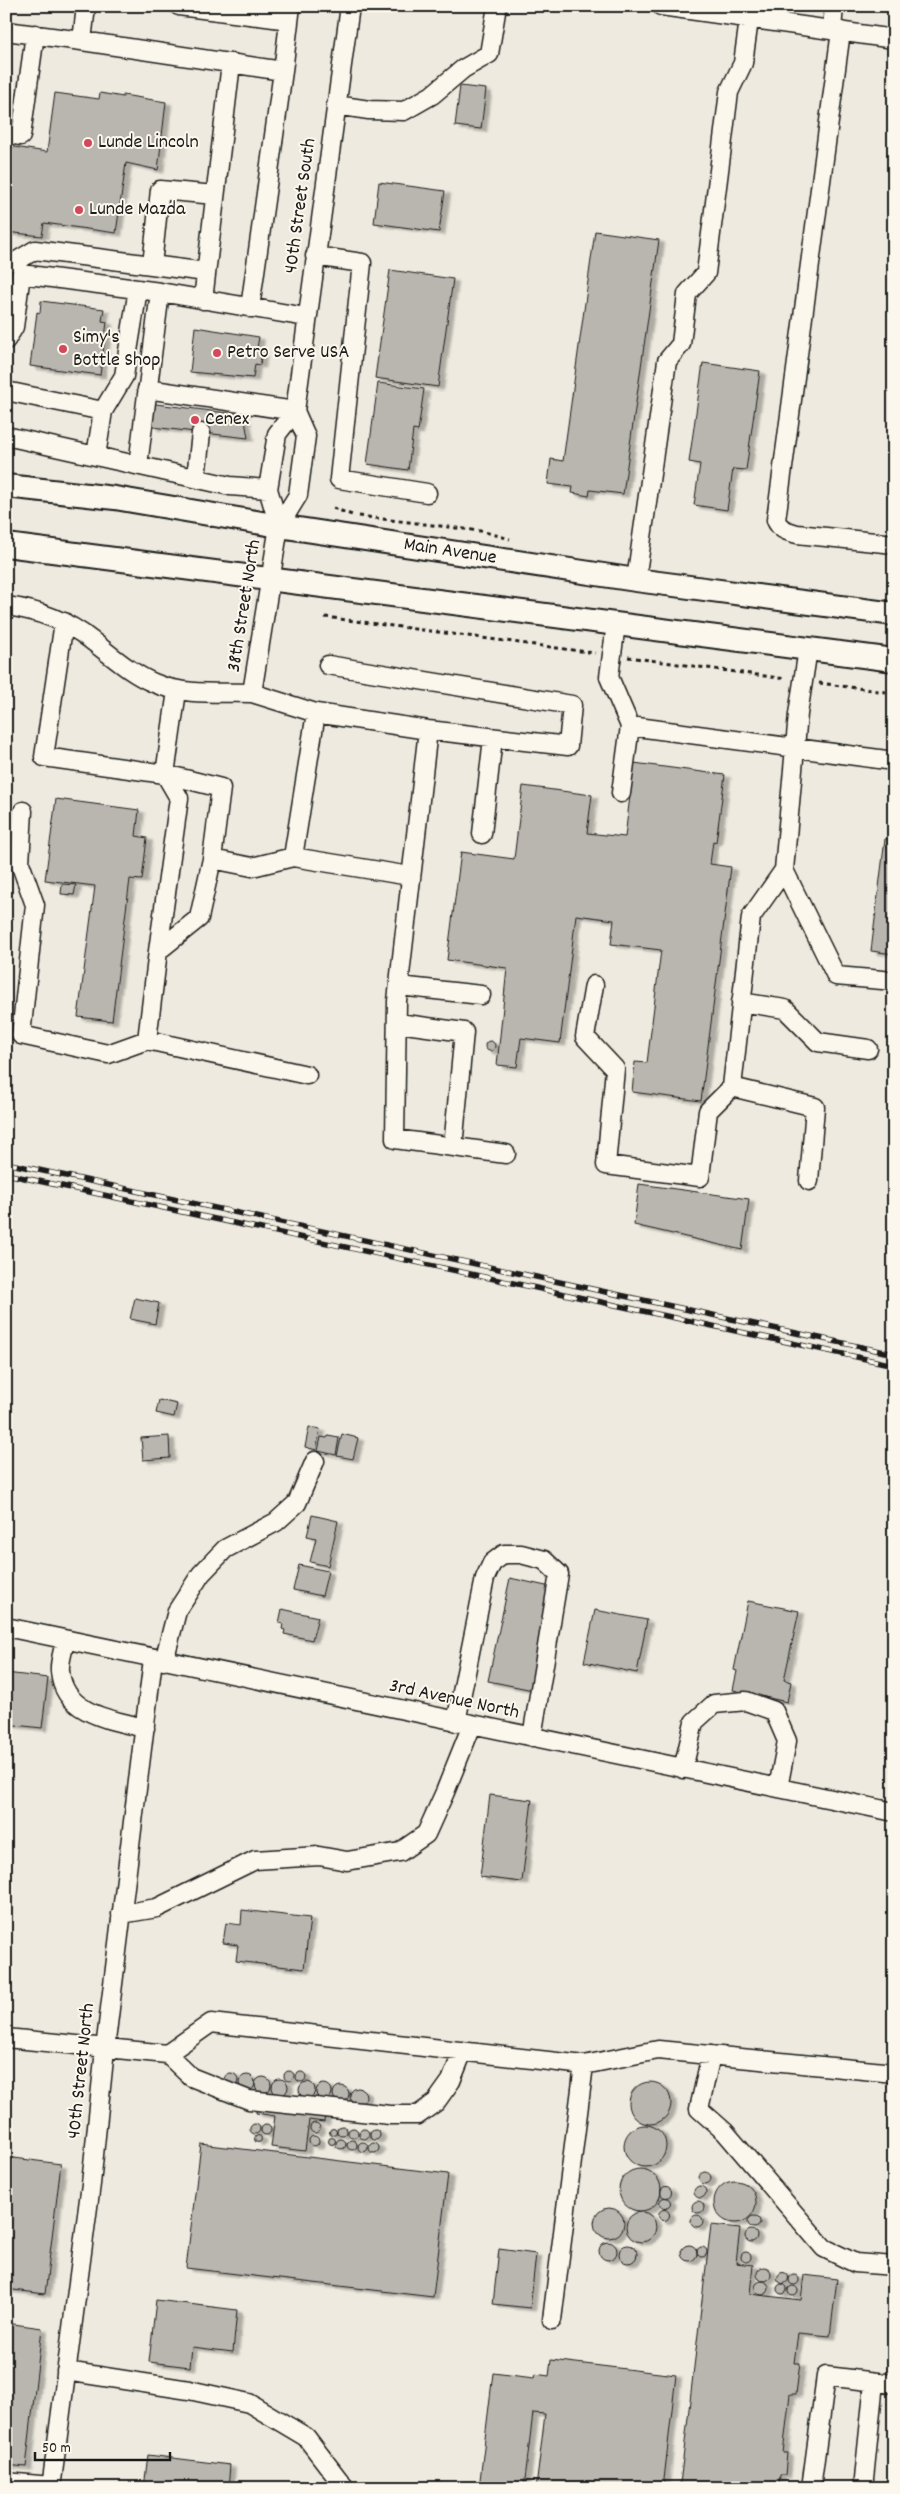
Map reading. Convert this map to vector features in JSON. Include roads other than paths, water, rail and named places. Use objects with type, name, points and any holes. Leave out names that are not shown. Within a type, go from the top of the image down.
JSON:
[{"type":"main road","name":"Main Avenue","points":[[6,486],[115,498],[279,526],[636,580],[894,614]]},
{"type":"main road","points":[[6,545],[894,660]]},
{"type":"street","points":[[82,41],[86,6]]},
{"type":"street","points":[[179,6],[290,13],[250,308]]},
{"type":"street","name":"40th Street South","points":[[295,411],[306,317],[350,6]]},
{"type":"street","points":[[336,105],[369,110],[404,110],[432,95],[463,69],[489,54],[497,6]]},
{"type":"street","points":[[661,6],[749,20],[894,39]]},
{"type":"street","points":[[834,6],[836,31],[776,520],[778,526],[783,530],[797,534],[894,544]]},
{"type":"street","points":[[636,580],[667,361],[681,344],[687,294],[706,273],[729,92],[743,63],[749,20]]},
{"type":"street","points":[[6,31],[283,71]]},
{"type":"street","points":[[6,134],[21,136],[35,34]]},
{"type":"street","points":[[202,300],[231,63]]},
{"type":"street","points":[[152,265],[160,190],[215,195]]},
{"type":"street","points":[[14,266],[35,250],[206,272]]},
{"type":"street","points":[[315,256],[362,263],[339,479],[427,493]]},
{"type":"street","points":[[14,266],[306,317]]},
{"type":"street","points":[[6,340],[14,327],[14,266]]},
{"type":"street","points":[[96,456],[102,411],[124,376],[138,289]]},
{"type":"street","points":[[138,465],[160,292]]},
{"type":"street","points":[[147,389],[203,404],[295,411]]},
{"type":"street","points":[[6,391],[102,411]]},
{"type":"street","points":[[279,526],[268,489],[277,434],[295,411]]},
{"type":"street","points":[[279,526],[298,495],[306,436],[295,411]]},
{"type":"street","points":[[196,478],[201,432]]},
{"type":"street","points":[[6,436],[230,486],[268,489]]},
{"type":"street","name":"38th Street North","points":[[6,606],[29,609],[64,622],[89,638],[119,663],[153,683],[177,691],[252,693],[269,578],[279,526]]},
{"type":"street","points":[[64,622],[44,757],[165,774],[221,788],[212,859],[198,918],[158,951]]},
{"type":"street","points":[[616,624],[609,677],[630,726],[621,793]]},
{"type":"street","points":[[594,985],[585,1037],[615,1069],[606,1165],[700,1177],[708,1111],[732,1087],[751,917],[784,870],[795,748],[808,649]]},
{"type":"street","points":[[252,693],[316,713],[428,730],[568,746],[572,705],[328,665]]},
{"type":"street","points":[[147,1040],[179,798],[165,774],[177,691]]},
{"type":"street","points":[[293,857],[316,713]]},
{"type":"street","points":[[630,726],[894,761]]},
{"type":"street","points":[[428,730],[399,986],[395,1140],[506,1154]]},
{"type":"street","points":[[482,834],[493,738]]},
{"type":"street","points":[[23,811],[20,863],[35,905],[21,1035],[108,1054],[147,1040],[307,1075]]},
{"type":"street","points":[[212,859],[252,867],[293,857],[410,876]]},
{"type":"street","points":[[784,870],[836,976],[894,981]]},
{"type":"street","points":[[399,986],[481,995]]},
{"type":"street","points":[[741,1002],[785,1009],[818,1042],[868,1049]]},
{"type":"street","points":[[398,1023],[464,1032],[453,1147]]},
{"type":"street","points":[[732,1087],[815,1107],[809,1181]]},
{"type":"street","name":"40th Street North","points":[[51,2487],[91,2184],[104,2049],[145,1728],[159,1660],[177,1612],[201,1574],[225,1548],[276,1522],[297,1503],[315,1462]]},
{"type":"street","points":[[122,1914],[157,1908],[255,1860],[318,1856],[347,1860],[400,1852],[426,1834],[446,1792],[464,1723],[485,1578],[492,1564],[504,1554],[521,1554],[544,1560],[559,1574],[532,1737]]},
{"type":"street","name":"3rd Avenue North","points":[[6,1628],[894,1812]]},
{"type":"street","points":[[65,1640],[60,1670],[67,1696],[81,1708],[100,1717],[145,1728]]},
{"type":"street","points":[[683,1769],[694,1722],[714,1704],[746,1701],[774,1711],[786,1740],[778,1788]]},
{"type":"street","points":[[167,2054],[211,2023],[584,2065],[658,2050],[894,2073]]},
{"type":"street","points":[[6,2038],[167,2054],[191,2077],[249,2100],[390,2115],[418,2115],[436,2102],[451,2081],[464,2051]]},
{"type":"street","points":[[711,2055],[699,2109],[725,2132],[824,2248],[855,2263],[894,2266]]},
{"type":"street","points":[[552,2320],[584,2065]]},
{"type":"street","points":[[66,2371],[189,2390],[249,2403],[306,2437],[345,2488]]},
{"type":"street","points":[[811,2488],[826,2376],[894,2384]]},
{"type":"street","points":[[863,2488],[874,2382]]},
{"type":"street","points":[[6,2482],[51,2487]]},
{"type":"tunnel","points":[[201,433],[203,410]]},
{"type":"railway","points":[[6,1163],[894,1354]]},
{"type":"railway","points":[[6,1174],[894,1365]]},
{"type":"place","name":"Lunde Lincoln","points":[[88,143]]},
{"type":"place","name":"Lunde Mazda","points":[[79,210]]},
{"type":"place","name":"Simy's Bottle Shop","points":[[63,349]]},
{"type":"place","name":"Petro Serve USA","points":[[217,353]]},
{"type":"place","name":"Cenex","points":[[195,420]]}]
